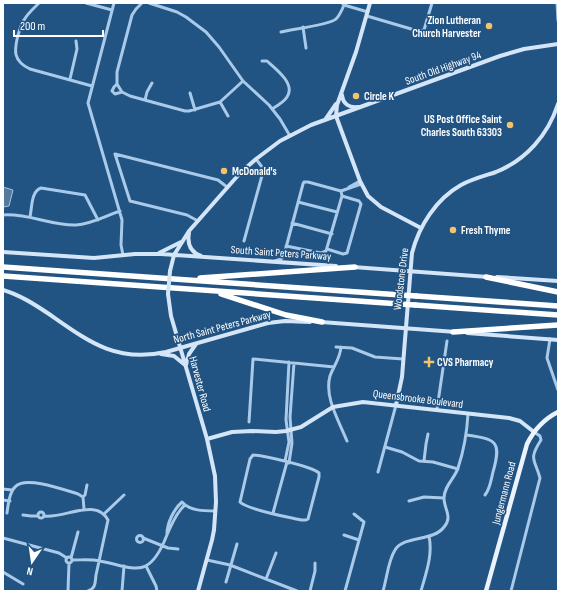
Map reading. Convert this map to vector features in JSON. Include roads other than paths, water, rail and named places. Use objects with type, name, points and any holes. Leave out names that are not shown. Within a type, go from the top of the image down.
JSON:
[{"type":"highway","points":[[3,267],[558,306]]},
{"type":"highway","points":[[186,280],[219,276],[355,267]]},
{"type":"highway","points":[[3,276],[558,315]]},
{"type":"highway","points":[[486,277],[558,292]]},
{"type":"highway","points":[[209,290],[250,302],[286,315],[322,322]]},
{"type":"highway","points":[[453,332],[558,325]]},
{"type":"main road","points":[[370,3],[342,94],[336,108],[336,116],[360,182],[368,196],[381,207],[421,228]]},
{"type":"main road","name":"South Old Highway 94","points":[[336,116],[509,53],[535,47],[558,44]]},
{"type":"main road","points":[[342,94],[343,101],[346,104],[351,107],[362,106]]},
{"type":"main road","points":[[323,121],[339,101]]},
{"type":"main road","name":"Woodstone Drive","points":[[396,405],[403,359],[412,253],[421,228],[439,202],[460,186],[506,167],[518,161],[527,153],[542,136],[554,115],[558,104]]},
{"type":"main road","name":"Harvester Road","points":[[198,591],[212,540],[215,511],[215,476],[207,439],[172,316],[168,294],[170,271],[174,255],[189,231],[228,187],[256,159],[280,141],[336,116]]},
{"type":"main road","points":[[189,231],[188,239],[190,249],[195,254],[205,257]]},
{"type":"main road","points":[[157,254],[181,242]]},
{"type":"main road","name":"South Saint Peters Parkway","points":[[3,252],[86,257],[157,254],[558,281]]},
{"type":"main road","name":"North Saint Peters Parkway","points":[[3,290],[26,299],[80,336],[115,352],[131,354],[159,353],[276,322],[322,322],[558,340]]},
{"type":"main road","points":[[159,353],[174,356],[186,365],[189,354],[196,343]]},
{"type":"main road","name":"Queensbrooke Boulevard","points":[[207,439],[232,432],[276,432],[290,430],[309,422],[333,407],[363,402],[509,418],[520,421],[534,432]]},
{"type":"main road","name":"Jungermann Road","points":[[486,591],[524,452],[534,432],[545,420],[558,412]]},
{"type":"street","points":[[39,3],[22,23],[15,51],[18,60],[23,66],[30,69],[92,86]]},
{"type":"street","points":[[86,3],[112,10]]},
{"type":"street","points":[[114,3],[88,103],[120,211],[122,220],[121,245],[123,255]]},
{"type":"street","points":[[243,81],[220,102],[195,110],[185,111],[130,96],[122,92],[117,84],[117,72],[132,16],[136,9],[141,3],[145,5],[149,3],[177,12],[193,20],[219,47],[243,81],[272,109],[290,136]]},
{"type":"street","points":[[281,32],[303,27],[322,25],[333,21],[339,15],[343,4],[367,14],[418,31],[424,30],[432,3]]},
{"type":"street","points":[[557,3],[558,21]]},
{"type":"street","points":[[303,27],[306,48]]},
{"type":"street","points":[[70,80],[77,49],[76,41]]},
{"type":"street","points":[[262,61],[267,61],[286,80],[289,86],[287,97],[272,109]]},
{"type":"street","points":[[145,100],[152,82]]},
{"type":"street","points":[[117,84],[112,91],[115,94],[122,92]]},
{"type":"street","points":[[190,93],[195,110]]},
{"type":"street","points":[[220,102],[228,116]]},
{"type":"street","points":[[198,221],[187,215],[130,201],[115,154],[218,180],[228,187]]},
{"type":"street","points":[[244,241],[263,172],[262,167],[256,159]]},
{"type":"street","points":[[271,262],[281,259],[284,255],[303,184],[306,182],[341,191],[360,182]]},
{"type":"street","points":[[30,217],[35,192],[38,188],[41,188],[85,195],[98,220]]},
{"type":"street","points":[[286,246],[321,253],[324,253],[328,249],[342,196],[341,191]]},
{"type":"street","points":[[328,249],[344,254],[347,253],[361,204],[359,200],[342,196]]},
{"type":"street","points":[[298,202],[337,212]]},
{"type":"street","points":[[3,216],[11,215],[30,217],[73,225],[88,224],[120,211]]},
{"type":"street","points":[[292,223],[332,234]]},
{"type":"street","points":[[284,255],[288,261],[295,263]]},
{"type":"street","points":[[550,339],[547,358],[558,390]]},
{"type":"street","points":[[437,409],[446,341]]},
{"type":"street","points":[[336,346],[352,348],[375,357],[403,359]]},
{"type":"street","points":[[341,347],[339,359],[330,376],[328,388],[330,401],[346,441]]},
{"type":"street","points":[[249,422],[253,360],[334,367]]},
{"type":"street","points":[[289,362],[286,420],[290,430]]},
{"type":"street","points":[[273,513],[292,448],[290,417],[294,363]]},
{"type":"street","points":[[378,472],[396,405]]},
{"type":"street","points":[[383,591],[397,547],[440,531],[447,524],[448,515],[444,498],[450,482],[458,469],[466,435],[468,414]]},
{"type":"street","points":[[511,591],[540,478],[538,470],[534,465],[533,457],[535,448],[541,440],[540,436],[534,432]]},
{"type":"street","points":[[424,461],[428,434]]},
{"type":"street","points":[[466,435],[490,440],[497,448],[497,457],[489,489],[485,495]]},
{"type":"street","points":[[385,448],[402,452],[414,459],[458,469]]},
{"type":"street","points":[[253,455],[287,462],[313,469],[319,473],[308,519],[304,520],[273,513],[242,504],[240,502],[250,459],[253,455]]},
{"type":"street","points":[[7,513],[12,490],[20,483],[40,483],[78,494],[83,497]]},
{"type":"street","points":[[84,510],[83,497],[85,495],[87,485]]},
{"type":"street","points":[[3,489],[12,490]]},
{"type":"street","points":[[104,514],[124,495]]},
{"type":"street","points":[[409,501],[424,497],[444,498]]},
{"type":"street","points":[[3,500],[10,501]]},
{"type":"street","points":[[3,538],[59,553],[70,558],[99,560],[135,568],[146,566],[156,557],[183,503],[195,509],[215,511]]},
{"type":"street","points":[[23,515],[38,516],[41,518],[44,516],[50,517],[84,510],[96,510],[104,514],[108,520],[94,587],[88,591]]},
{"type":"street","points":[[345,591],[364,522],[354,514]]},
{"type":"street","points":[[68,591],[69,563],[66,561],[70,558],[78,532]]},
{"type":"street","points":[[344,535],[359,540]]},
{"type":"street","points":[[421,591],[431,554],[429,536]]},
{"type":"street","points":[[143,538],[162,546],[178,549]]},
{"type":"street","points":[[226,582],[237,544]]},
{"type":"street","points":[[266,579],[276,553]]},
{"type":"street","points":[[207,560],[230,566],[297,591]]},
{"type":"street","points":[[310,591],[315,571],[315,563]]},
{"type":"street","points":[[122,591],[124,566]]},
{"type":"street","points":[[146,566],[157,591]]},
{"type":"street","points":[[3,572],[24,584]]},
{"type":"water","points":[[3,187],[13,190],[9,206],[3,207]]},
{"type":"place","name":"Zion Lutheran Church Harvester","points":[[489,26]]},
{"type":"place","name":"Circle K","points":[[356,96]]},
{"type":"place","name":"US Post Office Saint Charles South 63303","points":[[510,125]]},
{"type":"place","name":"McDonald's","points":[[224,171]]},
{"type":"place","name":"Fresh Thyme","points":[[453,230]]},
{"type":"place","name":"CVS Pharmacy","points":[[429,362]]}]
